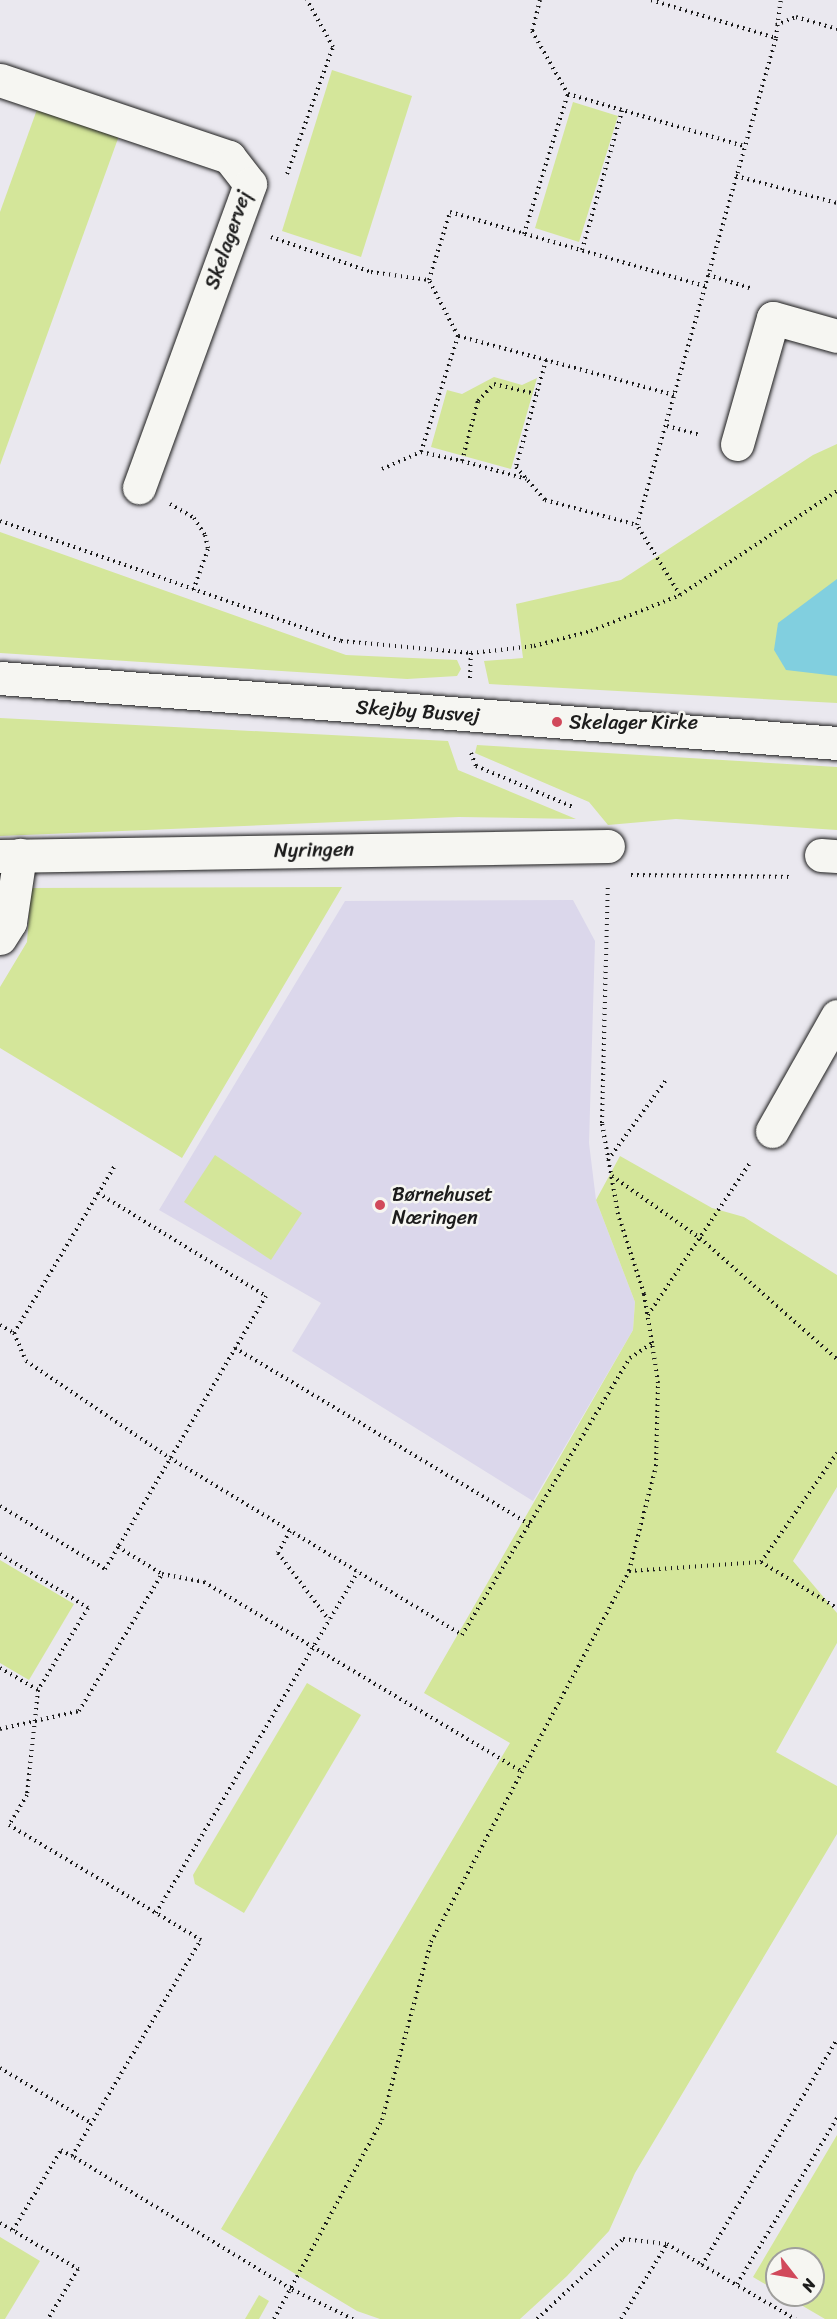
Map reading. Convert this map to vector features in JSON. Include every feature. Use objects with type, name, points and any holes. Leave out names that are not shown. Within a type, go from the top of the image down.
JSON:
[{"type":"street","name":"Skelagervej","points":[[0,80],[229,157],[250,184],[139,487]]},
{"type":"street","points":[[737,444],[773,318],[837,336]]},
{"type":"street","name":"Skejby Busvej","points":[[0,678],[837,743]]},
{"type":"street","name":"Nyringen","points":[[0,938],[10,922],[10,856],[608,860]]},
{"type":"street","points":[[772,1131],[837,1016]]},
{"type":"path","points":[[250,184],[278,196],[333,47],[307,0]]},
{"type":"path","points":[[540,0],[532,31],[568,94],[744,146]]},
{"type":"path","points":[[653,0],[776,38]]},
{"type":"path","points":[[637,525],[776,38],[781,0]]},
{"type":"path","points":[[776,25],[796,17],[837,29]]},
{"type":"path","points":[[524,234],[568,94]]},
{"type":"path","points":[[582,250],[622,111]]},
{"type":"path","points":[[736,176],[837,203]]},
{"type":"path","points":[[421,452],[458,336],[429,280],[450,212],[705,286]]},
{"type":"path","points":[[235,224],[371,272],[429,280]]},
{"type":"path","points":[[458,336],[674,395]]},
{"type":"path","points":[[546,360],[516,467],[545,500],[637,525],[680,594]]},
{"type":"path","points":[[462,461],[478,401],[494,384],[536,394]]},
{"type":"path","points":[[381,469],[421,452],[527,479]]},
{"type":"path","points":[[139,487],[194,518],[205,535],[208,549],[193,591]]},
{"type":"path","points":[[0,521],[193,591],[341,641],[471,653],[534,646],[591,631],[680,594],[837,491]]},
{"type":"path","points":[[274,2319],[382,2120],[431,1942],[629,1571],[656,1466],[658,1383],[648,1315],[611,1176],[602,1123],[608,860],[583,812],[476,766],[466,740],[471,653]]},
{"type":"path","points":[[608,860],[821,878],[829,856]]},
{"type":"path","points":[[608,1160],[666,1080]]},
{"type":"path","points":[[648,1315],[772,1131]]},
{"type":"path","points":[[14,1333],[116,1164]]},
{"type":"path","points":[[611,1176],[700,1238],[837,1359]]},
{"type":"path","points":[[0,1506],[105,1569],[266,1296],[98,1192]]},
{"type":"path","points":[[0,1325],[14,1333],[26,1361],[170,1458],[462,1635],[630,1358],[652,1343]]},
{"type":"path","points":[[235,1348],[531,1524]]},
{"type":"path","points":[[761,1562],[837,1453]]},
{"type":"path","points":[[290,1531],[278,1553],[329,1620]]},
{"type":"path","points":[[118,1547],[162,1574],[204,1582],[521,1771]]},
{"type":"path","points":[[0,1554],[88,1608],[38,1690],[27,1795],[9,1825],[201,1940],[72,2156]]},
{"type":"path","points":[[629,1571],[761,1562],[837,1608]]},
{"type":"path","points":[[156,1913],[358,1572]]},
{"type":"path","points":[[1,1731],[79,1711],[162,1574]]},
{"type":"path","points":[[0,1668],[38,1690]]},
{"type":"path","points":[[702,2265],[837,2039]]},
{"type":"path","points":[[0,2068],[91,2123]]},
{"type":"path","points":[[737,2284],[837,2118]]},
{"type":"path","points":[[13,2230],[61,2151],[291,2289],[353,2319]]},
{"type":"path","points":[[0,2223],[78,2269],[48,2319]]},
{"type":"path","points":[[537,2319],[546,2314],[623,2239],[667,2244],[795,2319]]},
{"type":"path","points":[[621,2319],[667,2244]]},
{"type":"path","points":[[546,2314],[553,2319]]},
{"type":"shaded area","name":"Børnehuset Næringen","points":[[573,900],[595,941],[589,1143],[596,1200],[635,1302],[633,1330],[533,1501],[292,1351],[321,1303],[159,1210],[345,901]]},
{"type":"green space","points":[[332,70],[412,96],[361,257],[282,231]]},
{"type":"green space","points":[[573,102],[618,116],[579,242],[535,228]]},
{"type":"green space","points":[[39,104],[120,133],[0,465],[0,212]]},
{"type":"green space","points":[[494,377],[522,385],[537,378],[511,469],[431,447],[447,390],[462,394]]},
{"type":"green space","points":[[837,444],[837,703],[489,684],[484,661],[523,658],[516,604],[621,580],[813,455]]},
{"type":"green space","points":[[0,532],[346,655],[457,660],[461,669],[457,676],[407,679],[0,653]]},
{"type":"green space","points":[[0,718],[448,741],[458,770],[576,819],[459,817],[0,836]]},
{"type":"green space","points":[[477,745],[837,767],[837,830],[676,819],[608,825],[589,802],[475,753]]},
{"type":"green space","points":[[342,887],[182,1158],[0,1048],[0,987],[27,942],[31,888]]},
{"type":"green space","points":[[215,1155],[302,1213],[271,1260],[184,1202]]},
{"type":"green space","points":[[620,1156],[712,1208],[744,1217],[837,1275],[837,1487],[793,1561],[837,1613],[837,1643],[776,1752],[837,1786],[837,1834],[635,2173],[609,2231],[567,2276],[520,2319],[380,2319],[357,2311],[221,2229],[510,1743],[424,1693],[633,1330],[635,1302],[596,1200]]},
{"type":"green space","points":[[0,1560],[74,1604],[29,1680],[0,1663]]},
{"type":"green space","points":[[307,1683],[361,1715],[244,1913],[195,1884],[193,1875]]},
{"type":"green space","points":[[837,2135],[837,2319],[825,2319],[804,2307],[825,2307],[825,2247],[771,2247]]},
{"type":"green space","points":[[0,2237],[40,2261],[5,2319],[0,2319]]},
{"type":"green space","points":[[765,2257],[765,2284],[753,2277]]},
{"type":"green space","points":[[259,2295],[269,2301],[259,2319],[245,2319]]},
{"type":"water","points":[[837,579],[837,676],[786,670],[774,650],[778,623]]},
{"type":"place","name":"Skelager Kirke","points":[[557,722]]},
{"type":"place","name":"Børnehuset Næringen","points":[[380,1205]]}]
